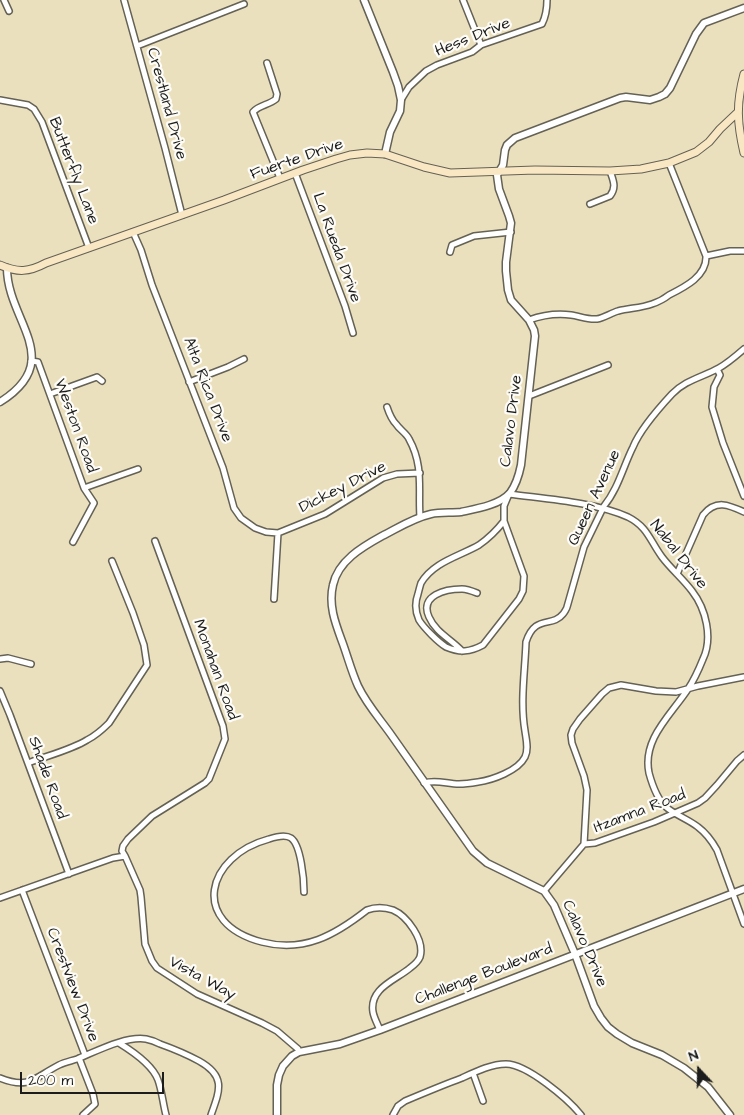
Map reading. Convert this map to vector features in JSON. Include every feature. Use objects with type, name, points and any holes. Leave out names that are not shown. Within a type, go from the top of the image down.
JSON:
[{"type":"main road","points":[[744,74],[740,90],[739,131],[744,153]]},
{"type":"main road","name":"Fuerte Drive","points":[[3,267],[26,271],[35,269],[46,263],[280,178],[350,155],[366,153],[385,154],[444,173],[500,170],[610,171],[640,169],[669,162],[700,149],[741,110]]},
{"type":"main road","points":[[725,125],[739,131]]},
{"type":"street","points":[[4,0],[9,10]]},
{"type":"street","name":"Crestland Drive","points":[[124,0],[182,215]]},
{"type":"street","points":[[364,0],[393,72],[401,100],[400,110],[390,132],[385,154]]},
{"type":"street","points":[[464,0],[481,45]]},
{"type":"street","name":"Hess Drive","points":[[401,100],[409,87],[426,71],[472,52],[481,45],[500,37],[542,24],[547,8],[546,0]]},
{"type":"street","points":[[137,46],[244,4]]},
{"type":"street","name":"Calavo Drive","points":[[730,1115],[708,1087],[684,1068],[662,1055],[617,1034],[601,1018],[594,1006],[554,904],[544,891],[486,863],[473,851],[370,708],[359,688],[333,615],[331,600],[333,584],[342,566],[349,558],[376,539],[420,517],[484,507],[500,500],[509,494],[519,475],[535,336],[529,320],[513,303],[508,290],[506,262],[511,223],[499,189],[497,175],[503,165],[507,145],[515,138],[620,98],[650,100],[662,96],[670,88],[696,34],[704,23],[744,8]]},
{"type":"street","points":[[267,63],[277,94],[276,99],[256,108],[253,112],[280,178]]},
{"type":"street","name":"Butterfly Lane","points":[[0,100],[28,105],[34,109],[42,122],[89,248]]},
{"type":"street","points":[[529,320],[553,314],[598,319],[629,308],[655,303],[688,285],[699,275],[706,262],[706,256],[669,162]]},
{"type":"street","points":[[590,204],[612,194],[615,187],[610,171]]},
{"type":"street","name":"La Rueda Drive","points":[[295,173],[345,306],[352,333]]},
{"type":"street","name":"Alta Rica Drive","points":[[134,232],[152,285],[223,468],[232,504],[241,518],[255,528],[266,532],[278,533]]},
{"type":"street","points":[[450,252],[452,245],[474,236],[510,232]]},
{"type":"street","points":[[706,256],[730,251],[744,251]]},
{"type":"street","points":[[0,402],[14,393],[21,385],[27,376],[32,361],[30,344],[3,267]]},
{"type":"street","name":"Queen Avenue","points":[[424,782],[458,784],[477,782],[512,769],[525,757],[527,746],[522,702],[526,642],[531,632],[538,624],[558,618],[564,614],[584,547],[634,445],[658,412],[682,385],[717,369],[744,349]]},
{"type":"street","points":[[189,382],[244,359]]},
{"type":"street","name":"Weston Road","points":[[32,361],[38,362],[84,488],[94,503],[73,542]]},
{"type":"street","points":[[529,396],[608,365]]},
{"type":"street","points":[[717,369],[720,375],[714,387],[712,408],[723,443],[744,496]]},
{"type":"street","points":[[50,394],[97,377],[102,381]]},
{"type":"street","points":[[386,407],[394,423],[410,440],[417,461],[421,487],[419,501],[420,517]]},
{"type":"street","points":[[84,488],[138,468]]},
{"type":"street","name":"Dickey Drive","points":[[278,533],[325,514],[383,478],[397,474],[420,473]]},
{"type":"street","points":[[504,521],[485,541],[441,564],[422,582],[416,599],[417,615],[422,625],[443,645],[453,650],[468,651],[487,640],[519,599],[523,591],[524,576],[504,521],[504,506],[509,494]]},
{"type":"street","name":"Nabal Drive","points":[[509,494],[582,504],[618,513],[631,519],[646,531],[660,555],[693,592],[704,616],[708,634],[706,652],[688,688],[658,729],[649,755],[649,771],[654,788],[665,806],[699,827],[718,850],[744,924]]},
{"type":"street","points":[[677,574],[706,512],[713,507],[724,505],[744,512]]},
{"type":"street","points":[[274,599],[278,533]]},
{"type":"street","name":"Monahan Road","points":[[125,856],[122,851],[123,846],[152,816],[209,779],[225,739],[223,726],[155,541]]},
{"type":"street","points":[[28,763],[80,744],[103,729],[109,724],[147,665],[142,638],[112,561]]},
{"type":"street","points":[[462,651],[437,629],[428,615],[428,606],[432,597],[440,592],[463,589],[477,592]]},
{"type":"street","points":[[0,659],[8,658],[31,664]]},
{"type":"street","points":[[544,891],[584,844],[587,790],[571,735],[576,724],[602,694],[609,688],[617,685],[676,692],[744,677]]},
{"type":"street","name":"Shade Road","points":[[0,691],[69,874]]},
{"type":"street","name":"Itzamna Road","points":[[584,844],[595,843],[654,822],[698,803],[718,785],[744,755]]},
{"type":"street","points":[[304,892],[303,873],[295,842],[286,836],[278,836],[251,845],[232,858],[218,878],[214,892],[214,902],[224,923],[231,928],[253,940],[278,945],[303,944],[319,939],[342,928],[367,910],[385,908],[400,914],[417,934],[421,946],[420,954],[416,963],[406,972],[379,990],[374,1000],[373,1012],[380,1030]]},
{"type":"street","points":[[0,898],[113,858],[125,856]]},
{"type":"street","name":"Vista Way","points":[[125,856],[140,890],[145,944],[157,968],[197,994],[277,1031],[299,1052]]},
{"type":"street","name":"Challenge Boulevard","points":[[299,1052],[340,1044],[380,1030],[744,889]]},
{"type":"street","name":"Crestview Drive","points":[[22,890],[85,1055],[132,1039],[147,1039],[183,1052],[206,1065],[215,1074],[219,1084],[218,1097],[211,1115]]},
{"type":"street","name":"Crestview Drive","points":[[119,1043],[134,1052],[155,1074],[160,1086],[166,1115]]},
{"type":"street","points":[[277,1115],[277,1084],[279,1075],[285,1062],[299,1052]]},
{"type":"street","points":[[0,1078],[17,1083],[31,1082],[60,1065],[85,1055]]},
{"type":"street","points":[[79,1058],[95,1104],[83,1115]]},
{"type":"street","points":[[393,1115],[398,1106],[405,1101],[473,1073],[501,1064],[519,1066],[561,1094],[581,1115]]},
{"type":"street","points":[[473,1073],[483,1101]]}]
